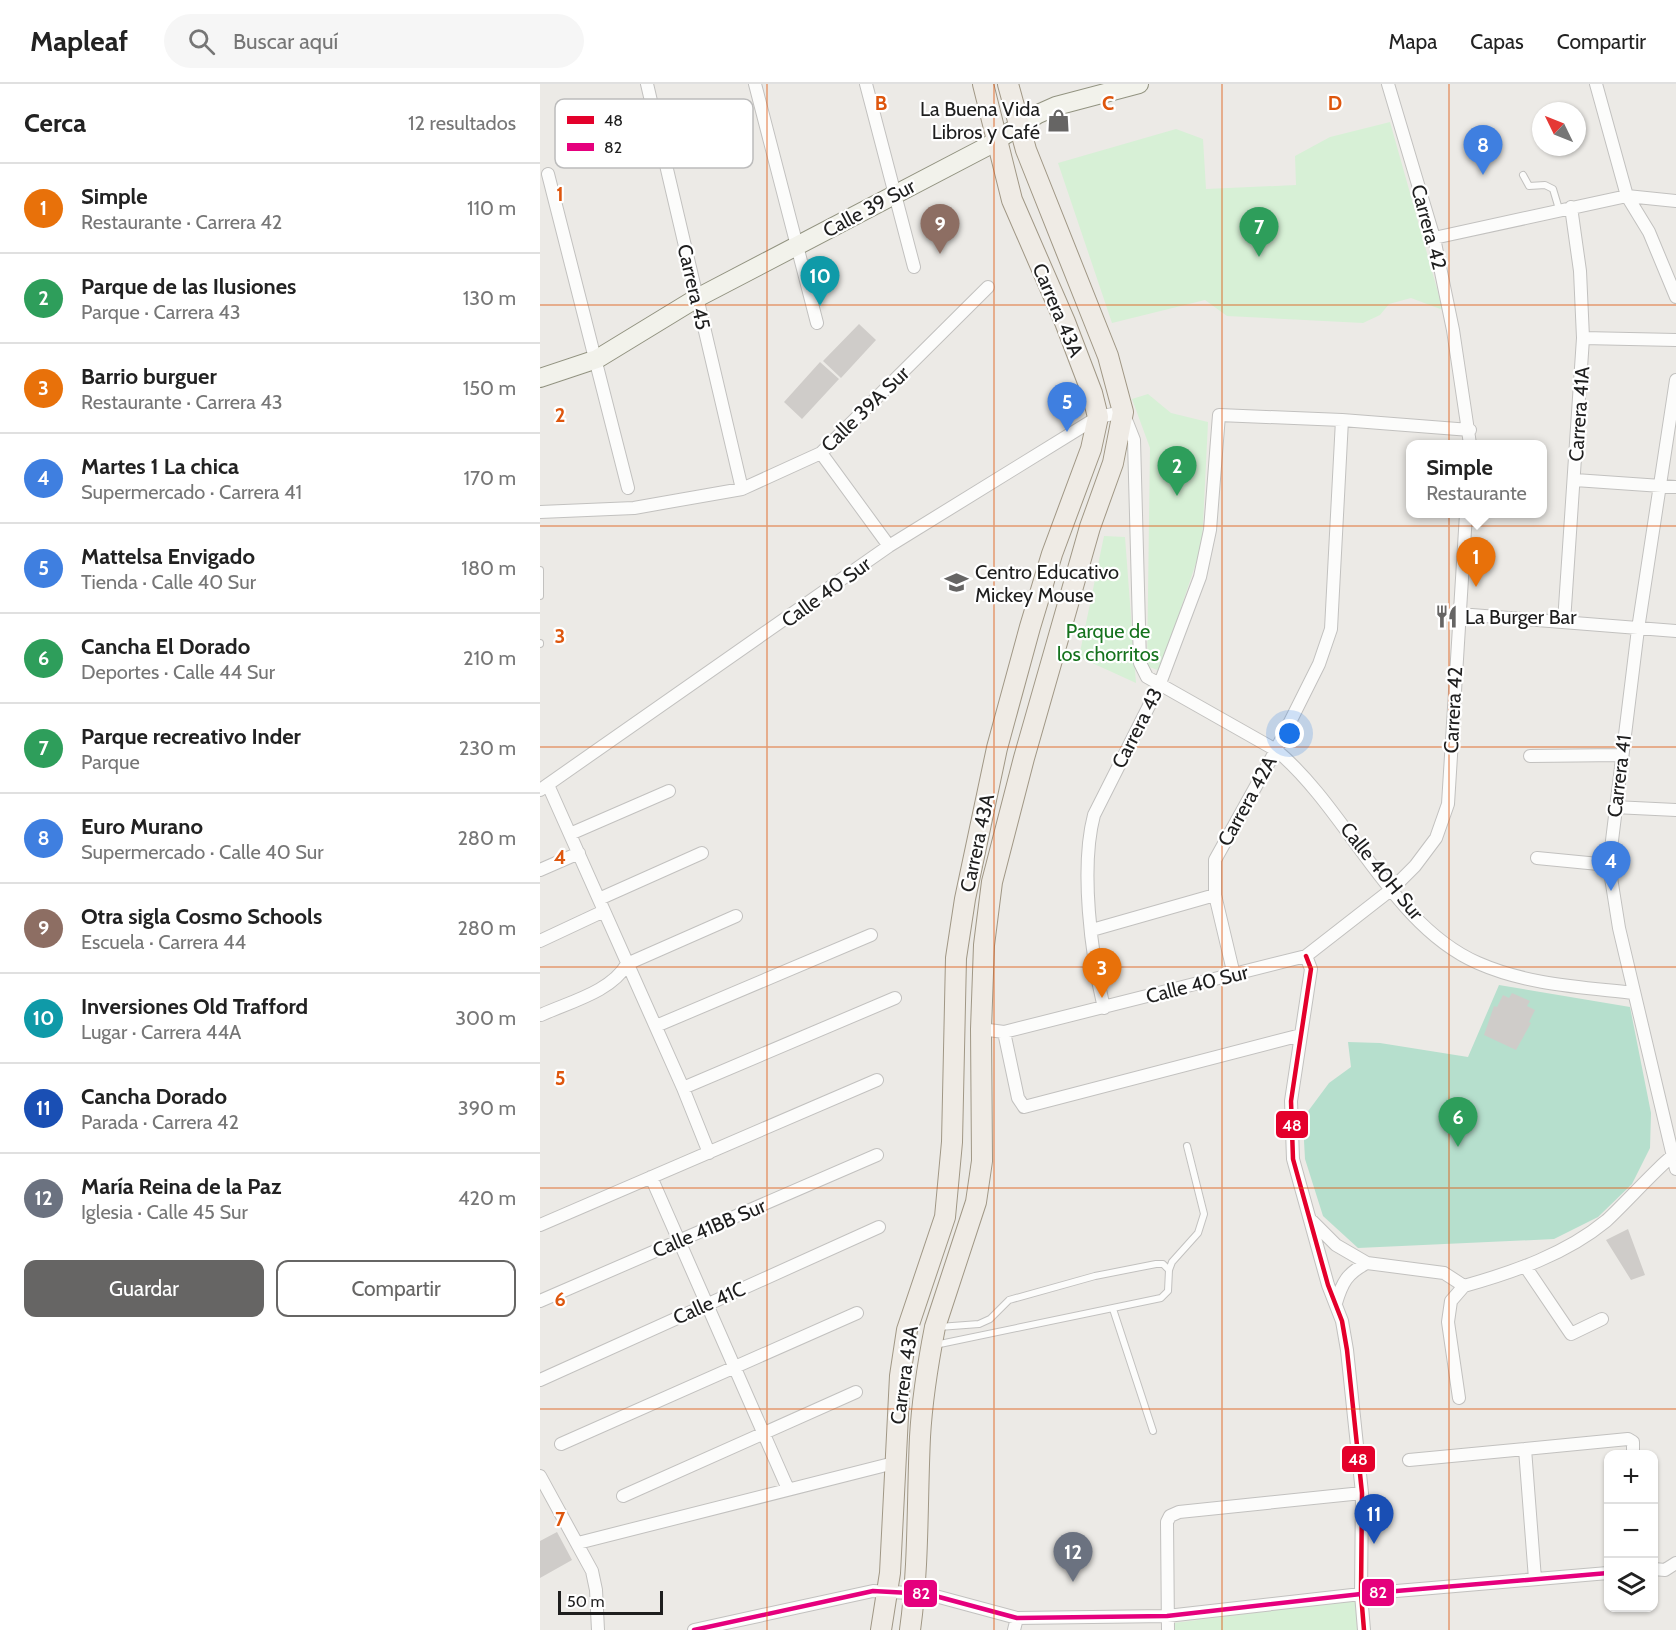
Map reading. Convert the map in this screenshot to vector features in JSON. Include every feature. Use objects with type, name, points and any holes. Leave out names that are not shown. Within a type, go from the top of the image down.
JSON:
[{"type":"main road","name":"Carrera 43A","points":[[881,1630],[888,1591],[900,1376],[907,1330],[945,1218],[952,1142],[956,958],[965,899],[997,748],[1030,627],[1052,554],[1091,449],[1098,417],[1092,393],[1065,322],[1012,200],[983,84]]},
{"type":"main road","name":"Carrera 43A","points":[[910,1630],[914,1593],[920,1434],[933,1336],[976,1202],[982,1161],[981,1029],[984,945],[992,882],[1024,758],[1090,527],[1122,430],[1123,412],[1108,356],[1026,150],[1008,84]]},
{"type":"street","name":"Carrera 45","points":[[647,84],[650,99]]},
{"type":"street","points":[[755,84],[817,323]]},
{"type":"street","points":[[866,84],[914,267]]},
{"type":"street","name":"Calle 39 Sur","points":[[540,378],[597,359],[697,298],[895,192],[997,141],[1056,106],[1139,84]]},
{"type":"street","name":"Carrera 42","points":[[1388,84],[1434,238],[1453,330],[1470,440]]},
{"type":"street","points":[[1596,84],[1627,196],[1667,268],[1676,297]]},
{"type":"street","name":"Carrera 45","points":[[666,168],[742,489]]},
{"type":"street","points":[[548,174],[597,359],[628,488]]},
{"type":"street","points":[[1434,238],[1627,196],[1676,201]]},
{"type":"street","name":"Carrera 41A","points":[[1564,622],[1583,338],[1580,271],[1565,208]]},
{"type":"street","name":"Calle 39A Sur","points":[[540,512],[634,508],[742,489],[821,453],[988,287]]},
{"type":"street","points":[[1583,338],[1676,340]]},
{"type":"street","name":"Carrera 41","points":[[1676,380],[1638,629],[1614,807],[1609,865],[1619,928],[1676,1169]]},
{"type":"street","name":"Calle 40 Sur","points":[[544,788],[889,546],[1098,417],[1123,412]]},
{"type":"street","name":"Carrera 43A","points":[[1123,412],[1134,440],[1140,663],[1148,677],[1159,686]]},
{"type":"street","name":"Carrera 43","points":[[1104,1008],[1092,930],[1087,857],[1088,837],[1094,814],[1159,686],[1207,554],[1219,415],[1342,420]]},
{"type":"street","points":[[1342,420],[1470,430]]},
{"type":"street","name":"Carrera 42A","points":[[1234,975],[1215,896],[1215,860],[1319,664],[1331,629],[1342,420]]},
{"type":"street","points":[[821,453],[889,546]]},
{"type":"street","points":[[1575,480],[1676,487]]},
{"type":"street","name":"Carrera 42","points":[[1392,889],[1436,838],[1448,804],[1466,518]]},
{"type":"street","points":[[1459,614],[1676,631]]},
{"type":"street","name":"Calle 40H Sur","points":[[1159,686],[1275,750],[1308,781],[1417,919],[1448,947],[1478,963],[1534,982],[1635,993]]},
{"type":"street","points":[[1530,756],[1621,755]]},
{"type":"street","points":[[544,788],[579,853],[683,1088],[709,1153]]},
{"type":"street","points":[[570,834],[669,791]]},
{"type":"street","points":[[1614,807],[1676,810]]},
{"type":"street","points":[[540,870],[579,853]]},
{"type":"street","points":[[599,899],[702,853]]},
{"type":"street","points":[[1537,858],[1609,865]]},
{"type":"street","name":"Calle 40 Sur","points":[[981,1029],[1004,1032],[1306,956],[1392,889]]},
{"type":"street","points":[[1092,930],[1215,896]]},
{"type":"street","points":[[540,941],[604,911]]},
{"type":"street","points":[[541,1015],[610,984],[621,976],[627,964],[736,916]]},
{"type":"street","points":[[656,1026],[871,935]]},
{"type":"street","points":[[1306,956],[1311,969],[1291,1101],[1293,1160],[1342,1321],[1347,1350],[1362,1493],[1361,1594],[1364,1630]]},
{"type":"street","points":[[683,1088],[895,998]]},
{"type":"street","points":[[1004,1032],[1013,1078],[1020,1104],[1024,1107],[1301,1035]]},
{"type":"street","points":[[540,1225],[877,1080]]},
{"type":"street","name":"Calle 41BB Sur","points":[[540,1301],[877,1155]]},
{"type":"street","points":[[1459,1398],[1448,1322],[1451,1301],[1464,1286],[1542,1260],[1604,1223],[1674,1155]]},
{"type":"street","points":[[651,1177],[788,1489]]},
{"type":"street","points":[[1309,1218],[1336,1245],[1367,1263],[1444,1273],[1464,1286]]},
{"type":"street","name":"Calle 41C","points":[[540,1380],[706,1303],[879,1227]]},
{"type":"street","points":[[1336,1303],[1341,1284],[1349,1274],[1367,1263]]},
{"type":"street","points":[[1525,1266],[1571,1334],[1602,1319]]},
{"type":"street","points":[[561,1444],[857,1313]]},
{"type":"street","points":[[623,1496],[856,1392]]},
{"type":"street","points":[[1409,1460],[1628,1439],[1633,1443],[1633,1450]]},
{"type":"street","points":[[1525,1449],[1535,1579]]},
{"type":"street","points":[[578,1543],[894,1463]]},
{"type":"street","points":[[540,1476],[592,1570],[596,1590],[598,1630]]},
{"type":"street","points":[[1168,1630],[1167,1522],[1170,1516],[1179,1512],[1362,1493]]},
{"type":"street","points":[[1658,1569],[1665,1570],[1676,1563]]},
{"type":"street","points":[[694,1630],[873,1591],[928,1594],[1015,1624],[1167,1616],[1361,1594],[1604,1573]]},
{"type":"lane","points":[[1523,175],[1530,186],[1545,185],[1553,189],[1565,208]]},
{"type":"lane","points":[[540,570],[540,596]]},
{"type":"lane","points":[[933,1336],[1113,1309],[1161,1298],[1168,1291],[1168,1270],[1172,1262],[1198,1233],[1204,1214],[1187,1146]]},
{"type":"lane","points":[[933,1336],[990,1319],[1009,1300],[1095,1276],[1156,1263],[1163,1264],[1168,1270]]},
{"type":"lane","points":[[1113,1309],[1153,1431]]},
{"type":"green space","points":[[1390,122],[1443,310],[1411,298],[1389,304],[1380,315],[1363,323],[1227,316],[1205,300],[1112,323],[1058,163],[1176,129],[1203,139],[1206,189],[1296,185],[1295,156],[1330,137]]},
{"type":"green space","points":[[1148,394],[1171,413],[1208,422],[1202,545],[1160,671],[1147,666],[1150,448],[1132,399]]},
{"type":"green space","name":"Parque de los chorritos","points":[[1104,536],[1125,537],[1136,683],[1079,657]]},
{"type":"green space","points":[[1499,985],[1630,1007],[1651,1113],[1650,1148],[1632,1184],[1598,1217],[1554,1239],[1358,1248],[1323,1216],[1305,1159],[1306,1114],[1329,1083],[1351,1067],[1348,1042],[1380,1043],[1468,1057]]},
{"type":"green space","points":[[1355,1600],[1357,1630],[1174,1630],[1174,1623]]},
{"type":"building","points":[[859,324],[876,340],[841,378],[823,361]]},
{"type":"building","points":[[820,362],[839,379],[802,419],[784,402]]},
{"type":"building","points":[[1512,993],[1530,1001],[1527,1006],[1535,1010],[1529,1022],[1531,1023],[1516,1050],[1484,1035],[1494,1006],[1497,1007],[1503,995],[1509,998]]},
{"type":"building","points":[[1628,1229],[1645,1275],[1631,1280],[1606,1240]]},
{"type":"building","points":[[557,1532],[572,1560],[540,1578],[540,1541]]},
{"type":"transit line","name":"48","points":[[1306,956],[1311,969],[1291,1101],[1293,1159],[1328,1285],[1342,1321],[1347,1350],[1362,1493],[1361,1594],[1364,1630]]},
{"type":"transit line","name":"82","points":[[694,1630],[873,1591],[928,1594],[1017,1618],[1167,1616],[1361,1594],[1604,1573]]},
{"type":"place","name":"La Buena Vida Libros y Café","points":[[1058,120]]},
{"type":"place","name":"Euro Murano","points":[[1483,175]]},
{"type":"place","name":"Otra sigla Cosmo Schools","points":[[940,254]]},
{"type":"place","name":"Parque recreativo Inder","points":[[1259,257]]},
{"type":"place","name":"Inversiones Old Trafford","points":[[820,306]]},
{"type":"place","name":"Mattelsa Envigado","points":[[1067,432]]},
{"type":"place","name":"Parque de las Ilusiones","points":[[1177,496]]},
{"type":"place","name":"Centro Educativo Mickey Mouse","points":[[957,583]]},
{"type":"place","name":"Simple","points":[[1476,587]]},
{"type":"place","name":"La Burger Bar","points":[[1447,617]]},
{"type":"place","name":"Martes 1 La chica","points":[[1611,891]]},
{"type":"place","name":"Barrio burguer","points":[[1102,998]]},
{"type":"place","name":"Cancha El Dorado","points":[[1458,1147]]},
{"type":"place","name":"Cancha Dorado","points":[[1374,1544]]},
{"type":"place","name":"María Reina de la Paz","points":[[1073,1582]]}]
